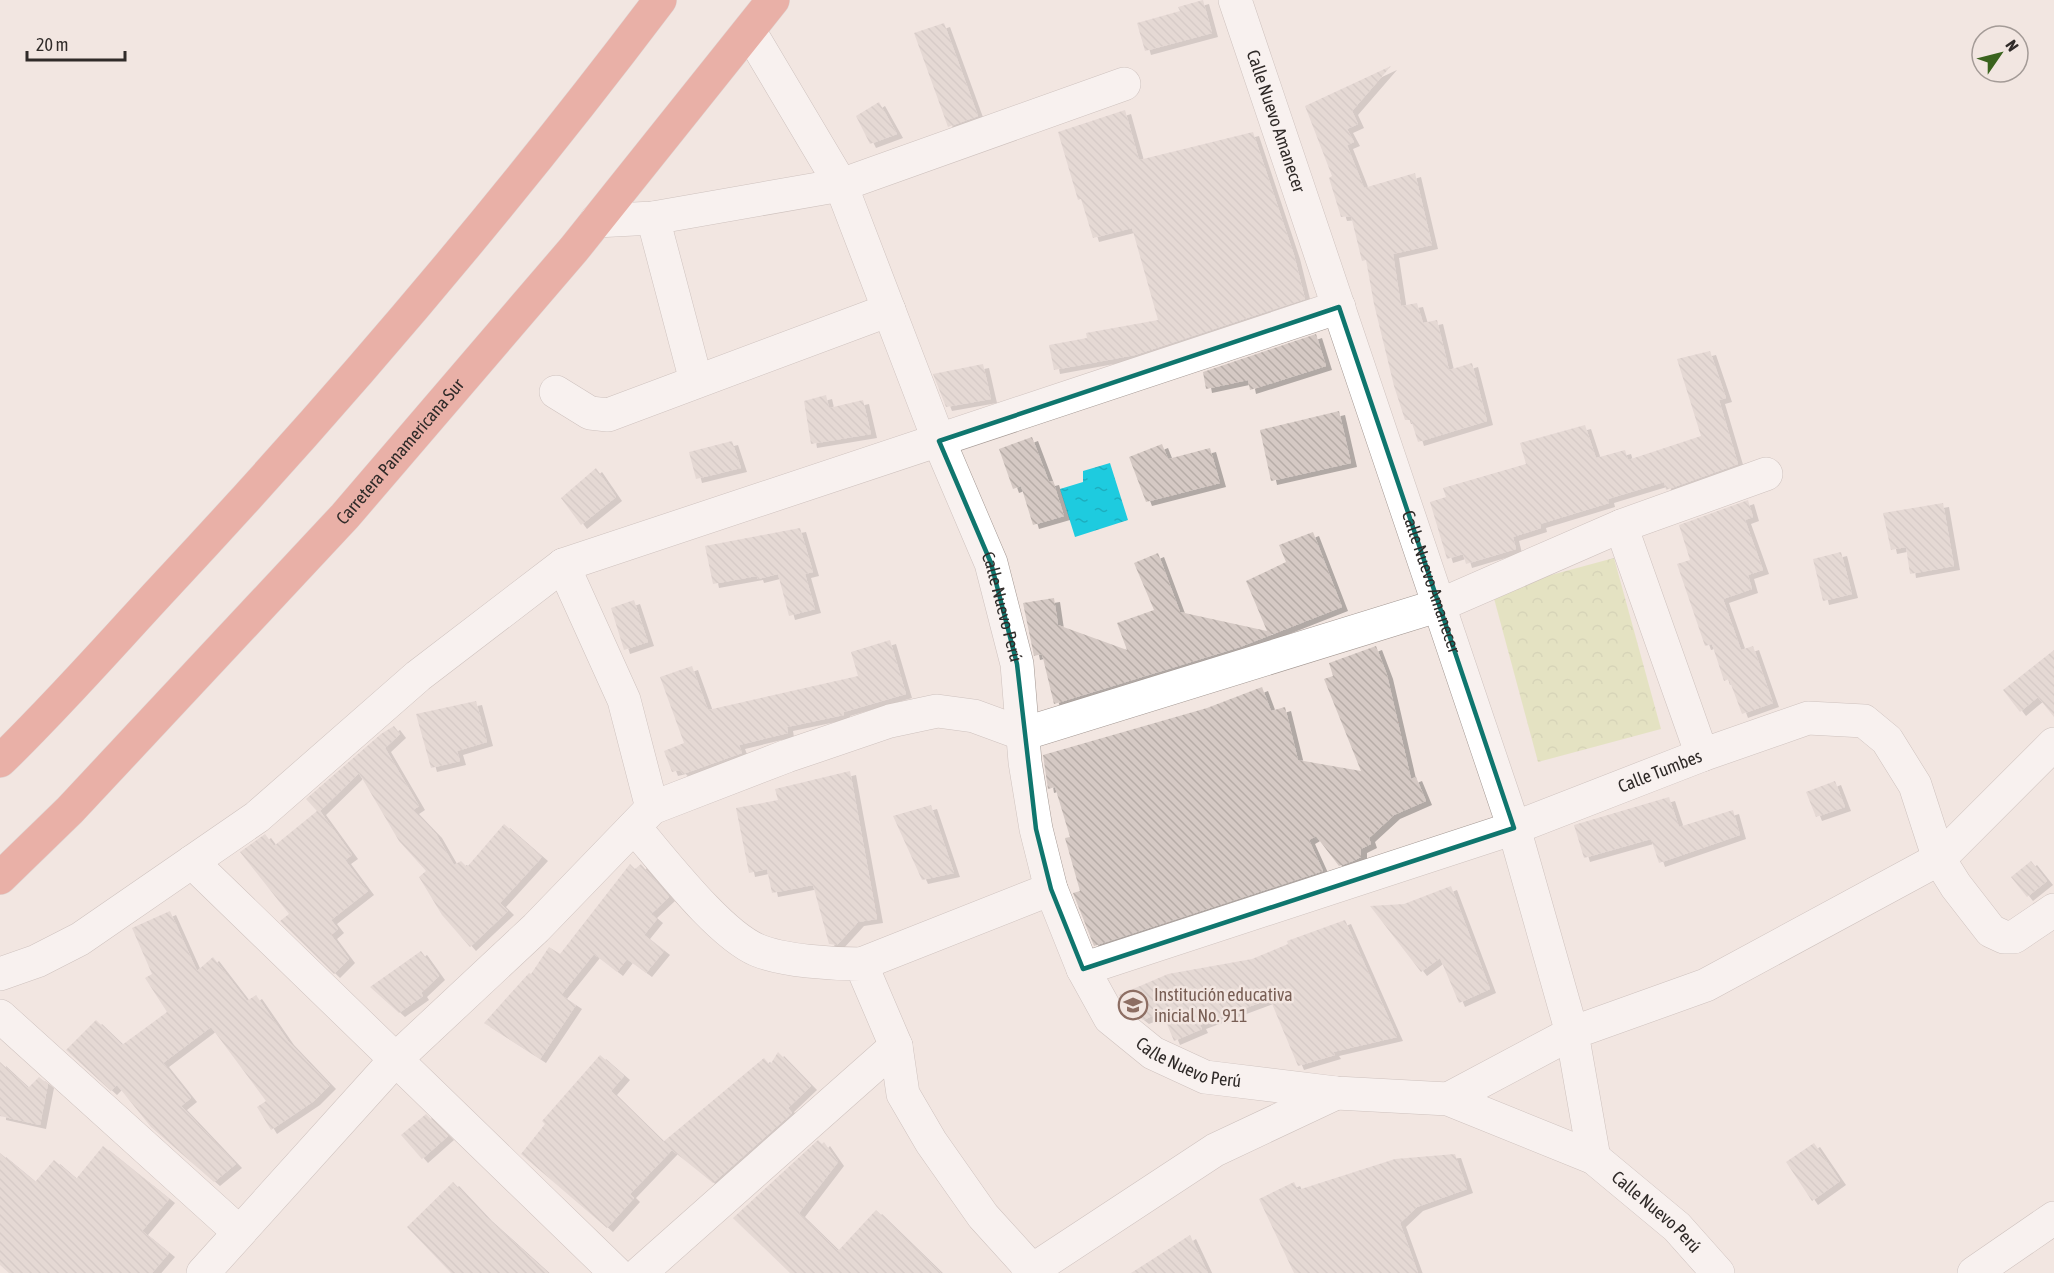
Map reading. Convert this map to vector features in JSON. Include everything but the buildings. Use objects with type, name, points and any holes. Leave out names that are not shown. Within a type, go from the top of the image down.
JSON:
[{"type":"highway","points":[[0,761],[277,467],[395,331],[506,196],[660,0]]},
{"type":"highway","name":"Carretera Panamericana Sur","points":[[0,878],[70,810],[345,516],[466,377],[596,221],[750,32],[773,0]]},
{"type":"street","name":"Calle Nuevo Amanecer","points":[[1235,0],[1514,828],[1572,1033],[1594,1158]]},
{"type":"street","name":"Calle Nuevo Perú","points":[[750,32],[841,185],[939,441],[991,563],[1017,664],[1025,762],[1036,829],[1051,889],[1083,969],[1110,1018],[1153,1053],[1205,1077],[1336,1093],[1448,1100],[1594,1158],[1677,1227],[1718,1273]]},
{"type":"street","points":[[596,221],[653,218],[841,185],[1124,84]]},
{"type":"street","points":[[653,218],[696,381]]},
{"type":"street","points":[[0,974],[37,962],[80,939],[257,817],[418,676],[563,565],[939,441],[1065,396],[1339,307]]},
{"type":"street","points":[[556,392],[590,413],[608,415],[889,310]]},
{"type":"street","points":[[202,1273],[397,1058],[536,928],[643,817],[869,728],[937,711],[974,716],[1023,734],[1440,605],[1620,526],[1766,474]]},
{"type":"street","points":[[1620,526],[1702,755]]},
{"type":"street","points":[[563,565],[624,700],[643,817],[717,920],[757,950],[824,964],[861,964],[1051,889]]},
{"type":"street","name":"Calle Tumbes","points":[[1083,969],[1514,828],[1702,755],[1808,718],[1864,721],[1887,740],[1915,786],[1939,859]]},
{"type":"street","points":[[1448,1100],[1572,1033],[1706,985],[1939,859],[2054,744]]},
{"type":"street","points":[[1939,859],[1956,886],[1991,931],[2004,937],[2014,938],[2054,909]]},
{"type":"street","points":[[192,862],[397,1058],[616,1273]]},
{"type":"street","points":[[861,964],[896,1046],[903,1094],[930,1142],[983,1216],[1030,1271],[1215,1150],[1336,1093]]},
{"type":"street","points":[[0,1016],[239,1232]]},
{"type":"street","points":[[640,1273],[896,1046]]},
{"type":"street","points":[[1974,1273],[2054,1218]]},
{"type":"highlighted area","points":[[1339,307],[1514,828],[1083,969],[1051,889],[1036,829],[1017,664],[991,563],[939,441]]},
{"type":"green space","points":[[1614,558],[1661,729],[1538,762],[1492,591]]},
{"type":"water","points":[[1110,463],[1128,520],[1075,537],[1060,489],[1083,482],[1083,471]]},
{"type":"place","name":"Institución educativa inicial No. 911","points":[[1133,1005]]}]
